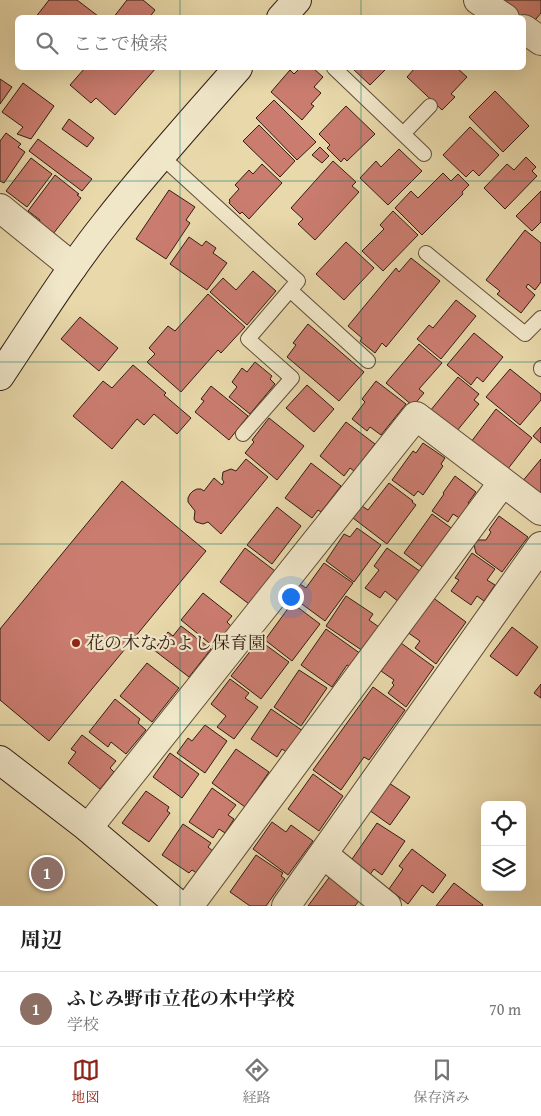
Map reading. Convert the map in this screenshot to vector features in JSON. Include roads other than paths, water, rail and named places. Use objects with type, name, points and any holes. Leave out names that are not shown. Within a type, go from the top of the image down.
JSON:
[{"type":"street","points":[[283,15],[297,0]]},
{"type":"street","points":[[478,0],[501,15]]},
{"type":"street","points":[[526,30],[541,40]]},
{"type":"street","points":[[0,376],[105,224],[236,70]]},
{"type":"street","points":[[0,208],[73,268]]},
{"type":"street","points":[[88,828],[416,416],[541,511]]},
{"type":"street","points":[[189,906],[503,482]]},
{"type":"street","points":[[286,906],[541,546]]},
{"type":"street","points":[[0,760],[88,828],[180,906]]},
{"type":"street","points":[[323,854],[387,906]]},
{"type":"lane","points":[[336,70],[424,154]]},
{"type":"lane","points":[[404,133],[430,106]]},
{"type":"lane","points":[[161,156],[298,281],[248,339],[292,378],[243,434]]},
{"type":"lane","points":[[426,253],[525,334],[541,318]]},
{"type":"lane","points":[[290,290],[368,361]]},
{"type":"place","name":"花の木なかよし保育園","points":[[76,643]]},
{"type":"place","name":"ふじみ野市立花の木中学校","points":[[47,873]]}]
